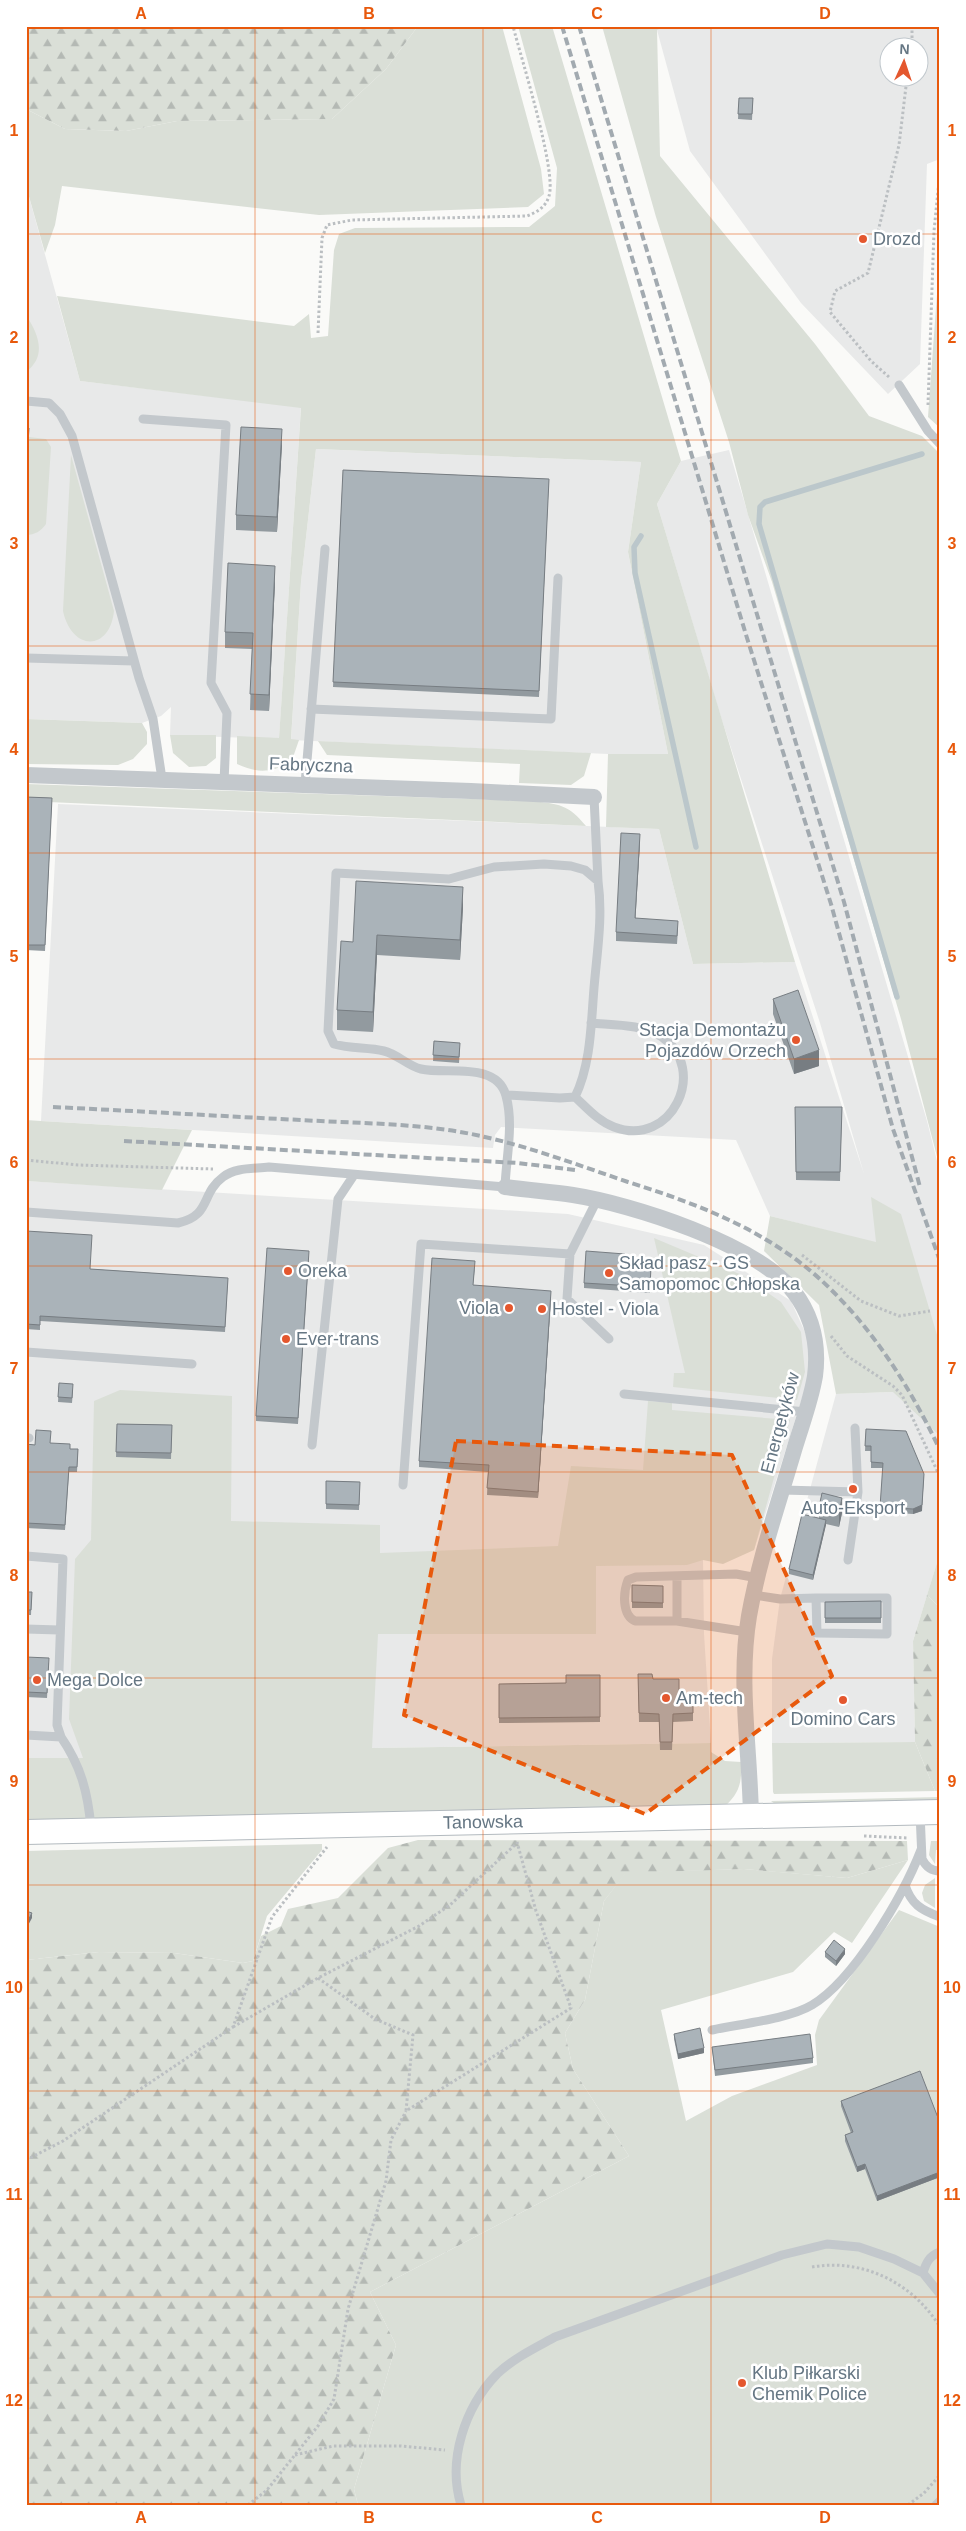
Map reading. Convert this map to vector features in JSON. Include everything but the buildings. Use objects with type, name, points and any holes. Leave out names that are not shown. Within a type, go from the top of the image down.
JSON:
[{"type":"main road","name":"Tanowska","points":[[26,1832],[337,1826],[519,1833],[751,1817],[930,1812]]},
{"type":"street","name":"Fabryczna","points":[[26,775],[305,784],[594,797]]},
{"type":"street","name":"Energetyków","points":[[505,1187],[597,1200],[686,1228],[725,1244],[767,1268],[793,1291],[811,1323],[816,1340],[815,1376],[758,1578],[747,1632],[744,1696],[751,1817]]},
{"type":"lane","points":[[899,385],[928,431],[940,444]]},
{"type":"lane","points":[[26,402],[49,403],[60,414],[72,436],[134,661],[153,720],[162,779]]},
{"type":"lane","points":[[143,420],[226,425],[211,683],[227,713],[224,782]]},
{"type":"lane","points":[[305,784],[325,549]]},
{"type":"lane","points":[[311,709],[551,719],[558,578]]},
{"type":"lane","points":[[26,658],[134,661]]},
{"type":"lane","points":[[575,1097],[583,1081],[591,1023],[601,905],[594,797]]},
{"type":"lane","points":[[26,1212],[178,1223],[192,1219],[204,1207],[208,1193],[223,1177],[239,1170],[269,1167],[505,1187],[508,1128],[506,1095],[501,1085],[491,1077],[478,1072],[445,1072],[420,1069],[383,1051],[348,1048],[334,1044],[328,1030],[336,873],[449,878],[494,867],[544,864],[571,866],[585,870],[598,881]]},
{"type":"lane","points":[[506,1095],[575,1097],[598,1119],[613,1127],[636,1131],[654,1127],[666,1119],[674,1108],[682,1088],[682,1067],[677,1050],[661,1036],[639,1028],[591,1023]]},
{"type":"lane","points":[[312,1445],[338,1199],[354,1175]]},
{"type":"lane","points":[[597,1200],[570,1254],[567,1299],[609,1338]]},
{"type":"lane","points":[[403,1485],[421,1244],[570,1254]]},
{"type":"lane","points":[[26,1352],[192,1364]]},
{"type":"lane","points":[[624,1394],[806,1412]]},
{"type":"lane","points":[[848,1560],[858,1492],[855,1428]]},
{"type":"lane","points":[[782,1490],[858,1492]]},
{"type":"lane","points":[[26,1556],[63,1559],[57,1725],[82,1774],[87,1793],[92,1831]]},
{"type":"lane","points":[[747,1632],[677,1621],[635,1621],[629,1618],[626,1613],[625,1586],[628,1580],[636,1578],[736,1574],[758,1578]]},
{"type":"lane","points":[[677,1576],[677,1621]]},
{"type":"lane","points":[[754,1595],[780,1599],[816,1598],[887,1598],[887,1634],[817,1634],[816,1598]]},
{"type":"lane","points":[[26,1629],[59,1630]]},
{"type":"lane","points":[[26,1735],[61,1736]]},
{"type":"lane","points":[[712,2030],[796,2012],[812,2005],[827,1994],[853,1965],[905,1885],[921,1850],[930,1812]]},
{"type":"lane","points":[[921,1850],[926,1866],[933,1871],[940,1871]]},
{"type":"lane","points":[[905,1885],[910,1899],[921,1910],[940,1916]]},
{"type":"lane","points":[[462,2505],[456,2472],[458,2450],[465,2425],[481,2394],[498,2374],[521,2355],[555,2337],[782,2255],[827,2244],[858,2247],[894,2259],[923,2273],[940,2294]]},
{"type":"lane","points":[[923,2273],[926,2262],[933,2254],[940,2252]]},
{"type":"lane","points":[[936,2505],[940,2502]]},
{"type":"path","points":[[318,333],[322,238],[327,225],[352,220],[527,216],[541,210],[549,196],[550,169],[513,26]]},
{"type":"path","points":[[939,26],[940,60]]},
{"type":"path","points":[[899,385],[871,361],[830,312],[835,291],[868,273],[899,145],[906,88]]},
{"type":"path","points":[[928,431],[934,231],[940,171]]},
{"type":"path","points":[[26,1160],[78,1165],[239,1170]]},
{"type":"path","points":[[802,1255],[861,1301],[898,1316],[930,1311]]},
{"type":"path","points":[[811,1323],[833,1338],[847,1356],[902,1394],[940,1477]]},
{"type":"path","points":[[233,2026],[272,1917],[332,1841],[337,1826]]},
{"type":"path","points":[[26,2160],[62,2142],[233,2026],[318,1978],[419,1926],[450,1905],[519,1833]]},
{"type":"path","points":[[406,2111],[571,2008],[536,1911],[519,1833]]},
{"type":"path","points":[[248,2505],[267,2490],[318,2426],[334,2399],[348,2309],[386,2180],[391,2140],[406,2111],[413,2035],[375,2019],[318,1978]]},
{"type":"path","points":[[812,2267],[851,2266],[882,2275],[921,2300],[940,2327]]},
{"type":"path","points":[[294,2455],[333,2446],[401,2446],[458,2450]]},
{"type":"path","points":[[908,2505],[940,2475]]},
{"type":"highlighted area","points":[[456,1441],[732,1455],[832,1676],[645,1814],[404,1715]]},
{"type":"shaded area","points":[[670,26],[940,26],[940,159],[927,164],[920,364],[888,394],[801,303],[690,151],[657,30]]},
{"type":"shaded area","points":[[26,186],[80,381],[301,407],[279,739],[170,735],[171,707],[161,716],[142,723],[26,719]]},
{"type":"shaded area","points":[[316,449],[641,462],[628,552],[668,754],[608,754],[291,740],[301,582]]},
{"type":"shaded area","points":[[729,450],[927,1121],[940,1173],[940,1553],[913,1641],[915,1742],[772,1743],[772,1659],[780,1599],[836,1394],[893,1392],[876,1243],[770,1216],[736,1140],[501,1127],[495,1135],[493,1148],[41,1121],[58,804],[659,829],[693,964],[795,962],[864,1174],[820,1023],[719,711],[657,504],[681,461]]},
{"type":"shaded area","points":[[26,1181],[568,1214],[704,1245],[791,1301],[809,1341],[809,1376],[754,1550],[703,1560],[704,1634],[711,1743],[372,1748],[84,1758],[26,1758]]},
{"type":"green space","points":[[26,26],[418,26],[386,69],[332,119],[177,121],[126,131],[65,129],[26,109]]},
{"type":"green space","points":[[418,26],[502,26],[541,169],[544,194],[528,207],[319,215],[62,186],[55,225],[45,253],[26,186],[26,109],[65,129],[126,131],[177,121],[332,119],[386,69]]},
{"type":"green space","points":[[518,26],[552,26],[681,461],[657,504],[795,962],[693,964],[659,829],[606,827],[608,754],[668,754],[628,552],[641,462],[316,449],[301,582],[291,739],[299,740],[291,763],[264,771],[237,764],[237,736],[279,738],[301,408],[80,381],[57,296],[294,326],[309,314],[311,338],[328,336],[334,250],[339,234],[355,228],[529,227],[555,206],[557,168]]},
{"type":"green space","points":[[602,26],[670,26],[657,30],[660,156],[815,344],[869,416],[922,436],[940,454],[940,1168],[901,1019],[772,582],[748,515],[729,442],[656,217]]},
{"type":"green space","points":[[940,253],[940,428],[928,417]]},
{"type":"green space","points":[[26,315],[37,338],[39,352],[33,366],[26,372]]},
{"type":"green space","points":[[29,437],[46,439],[51,447],[46,524],[38,532],[26,535]]},
{"type":"green space","points":[[71,455],[114,611],[106,634],[90,641],[82,640],[74,634],[63,611]]},
{"type":"green space","points":[[26,719],[142,723],[147,732],[147,744],[133,759],[118,765],[26,764]]},
{"type":"green space","points":[[170,735],[216,735],[216,758],[206,766],[189,767],[173,753]]},
{"type":"green space","points":[[318,741],[591,753],[584,776],[571,785],[519,783],[520,764],[327,755]]},
{"type":"green space","points":[[26,784],[531,801],[562,806],[574,813],[586,826],[26,801]]},
{"type":"green space","points":[[26,1120],[192,1130],[162,1190],[26,1181]]},
{"type":"green space","points":[[871,1197],[901,1214],[940,1345],[940,1436],[893,1392],[836,1394],[819,1305],[764,1251],[770,1216],[876,1242]]},
{"type":"green space","points":[[654,1238],[742,1275],[781,1302],[801,1332],[805,1372],[797,1400],[673,1387],[674,1373],[685,1373]]},
{"type":"green space","points":[[120,1390],[232,1396],[231,1521],[380,1525],[380,1553],[558,1546],[571,1466],[643,1470],[648,1401],[672,1403],[672,1410],[790,1420],[754,1550],[723,1564],[703,1560],[687,1565],[596,1566],[596,1634],[378,1634],[372,1748],[711,1743],[711,1752],[725,1761],[741,1762],[739,1786],[734,1796],[725,1806],[26,1821],[26,1758],[83,1758],[69,1719],[75,1559],[91,1540],[94,1401]]},
{"type":"green space","points":[[940,1553],[940,1608],[927,1595]]},
{"type":"green space","points":[[927,1595],[940,1608],[940,1791],[935,1791],[915,1742],[913,1641]]},
{"type":"green space","points":[[915,1742],[935,1791],[774,1794],[773,1792],[772,1743]]},
{"type":"green space","points":[[940,1797],[940,1803],[775,1804],[771,1801]]},
{"type":"green space","points":[[418,1840],[907,1841],[908,1860],[847,1878],[743,1869],[626,1873],[604,1901],[585,2000],[565,2033],[573,2069],[629,2156],[370,2292],[396,2345],[354,2489],[358,2505],[26,2505],[26,1960],[99,1952],[174,1953],[243,1963],[253,1961],[261,1936],[281,1926],[288,1909],[338,1898],[388,1848]]},
{"type":"green space","points":[[931,1841],[940,1841],[940,1850],[936,1850],[935,1864],[929,1855]]},
{"type":"green space","points":[[322,1844],[322,1850],[267,1916],[253,1961],[243,1963],[174,1953],[99,1952],[26,1960],[26,1851]]},
{"type":"green space","points":[[908,1860],[852,1943],[834,1932],[793,1972],[661,2010],[686,2121],[732,2096],[817,2065],[815,2035],[819,2020],[899,1910],[940,1927],[940,2505],[358,2505],[354,2489],[396,2345],[370,2292],[629,2156],[573,2069],[565,2033],[585,2000],[604,1901],[626,1872],[744,1869],[847,1878]]},
{"type":"green space","points":[[935,1878],[935,1908],[924,1901],[922,1893],[925,1885]]},
{"type":"waterway","points":[[897,997],[759,524],[760,507],[765,502],[922,454]]},
{"type":"waterway","points":[[641,536],[634,547],[635,573],[696,847]]},
{"type":"railway","points":[[562,26],[747,638],[831,904],[893,1129],[940,1261]]},
{"type":"railway","points":[[579,26],[844,902],[920,1187]]},
{"type":"railway","points":[[53,1107],[393,1125],[448,1130],[494,1139],[539,1152],[705,1209],[754,1233],[800,1262],[840,1299],[874,1338],[889,1359],[916,1404],[940,1450]]},
{"type":"railway","points":[[124,1141],[518,1163],[575,1170]]},
{"type":"place","name":"Drozd","points":[[863,239]]},
{"type":"place","name":"Stacja Demontażu Pojazdów Orzech","points":[[796,1040]]},
{"type":"place","name":"Oreka","points":[[288,1271]]},
{"type":"place","name":"Skład pasz - GS Samopomoc Chłopska","points":[[609,1273]]},
{"type":"place","name":"Viola","points":[[509,1308]]},
{"type":"place","name":"Hostel - Viola","points":[[542,1309]]},
{"type":"place","name":"Ever-trans","points":[[286,1339]]},
{"type":"place","name":"Auto-Eksport","points":[[853,1489]]},
{"type":"place","name":"Mega Dolce","points":[[37,1680]]},
{"type":"place","name":"Am-tech","points":[[666,1698]]},
{"type":"place","name":"Domino Cars","points":[[843,1700]]},
{"type":"place","name":"Klub Piłkarski Chemik Police","points":[[742,2383]]}]
